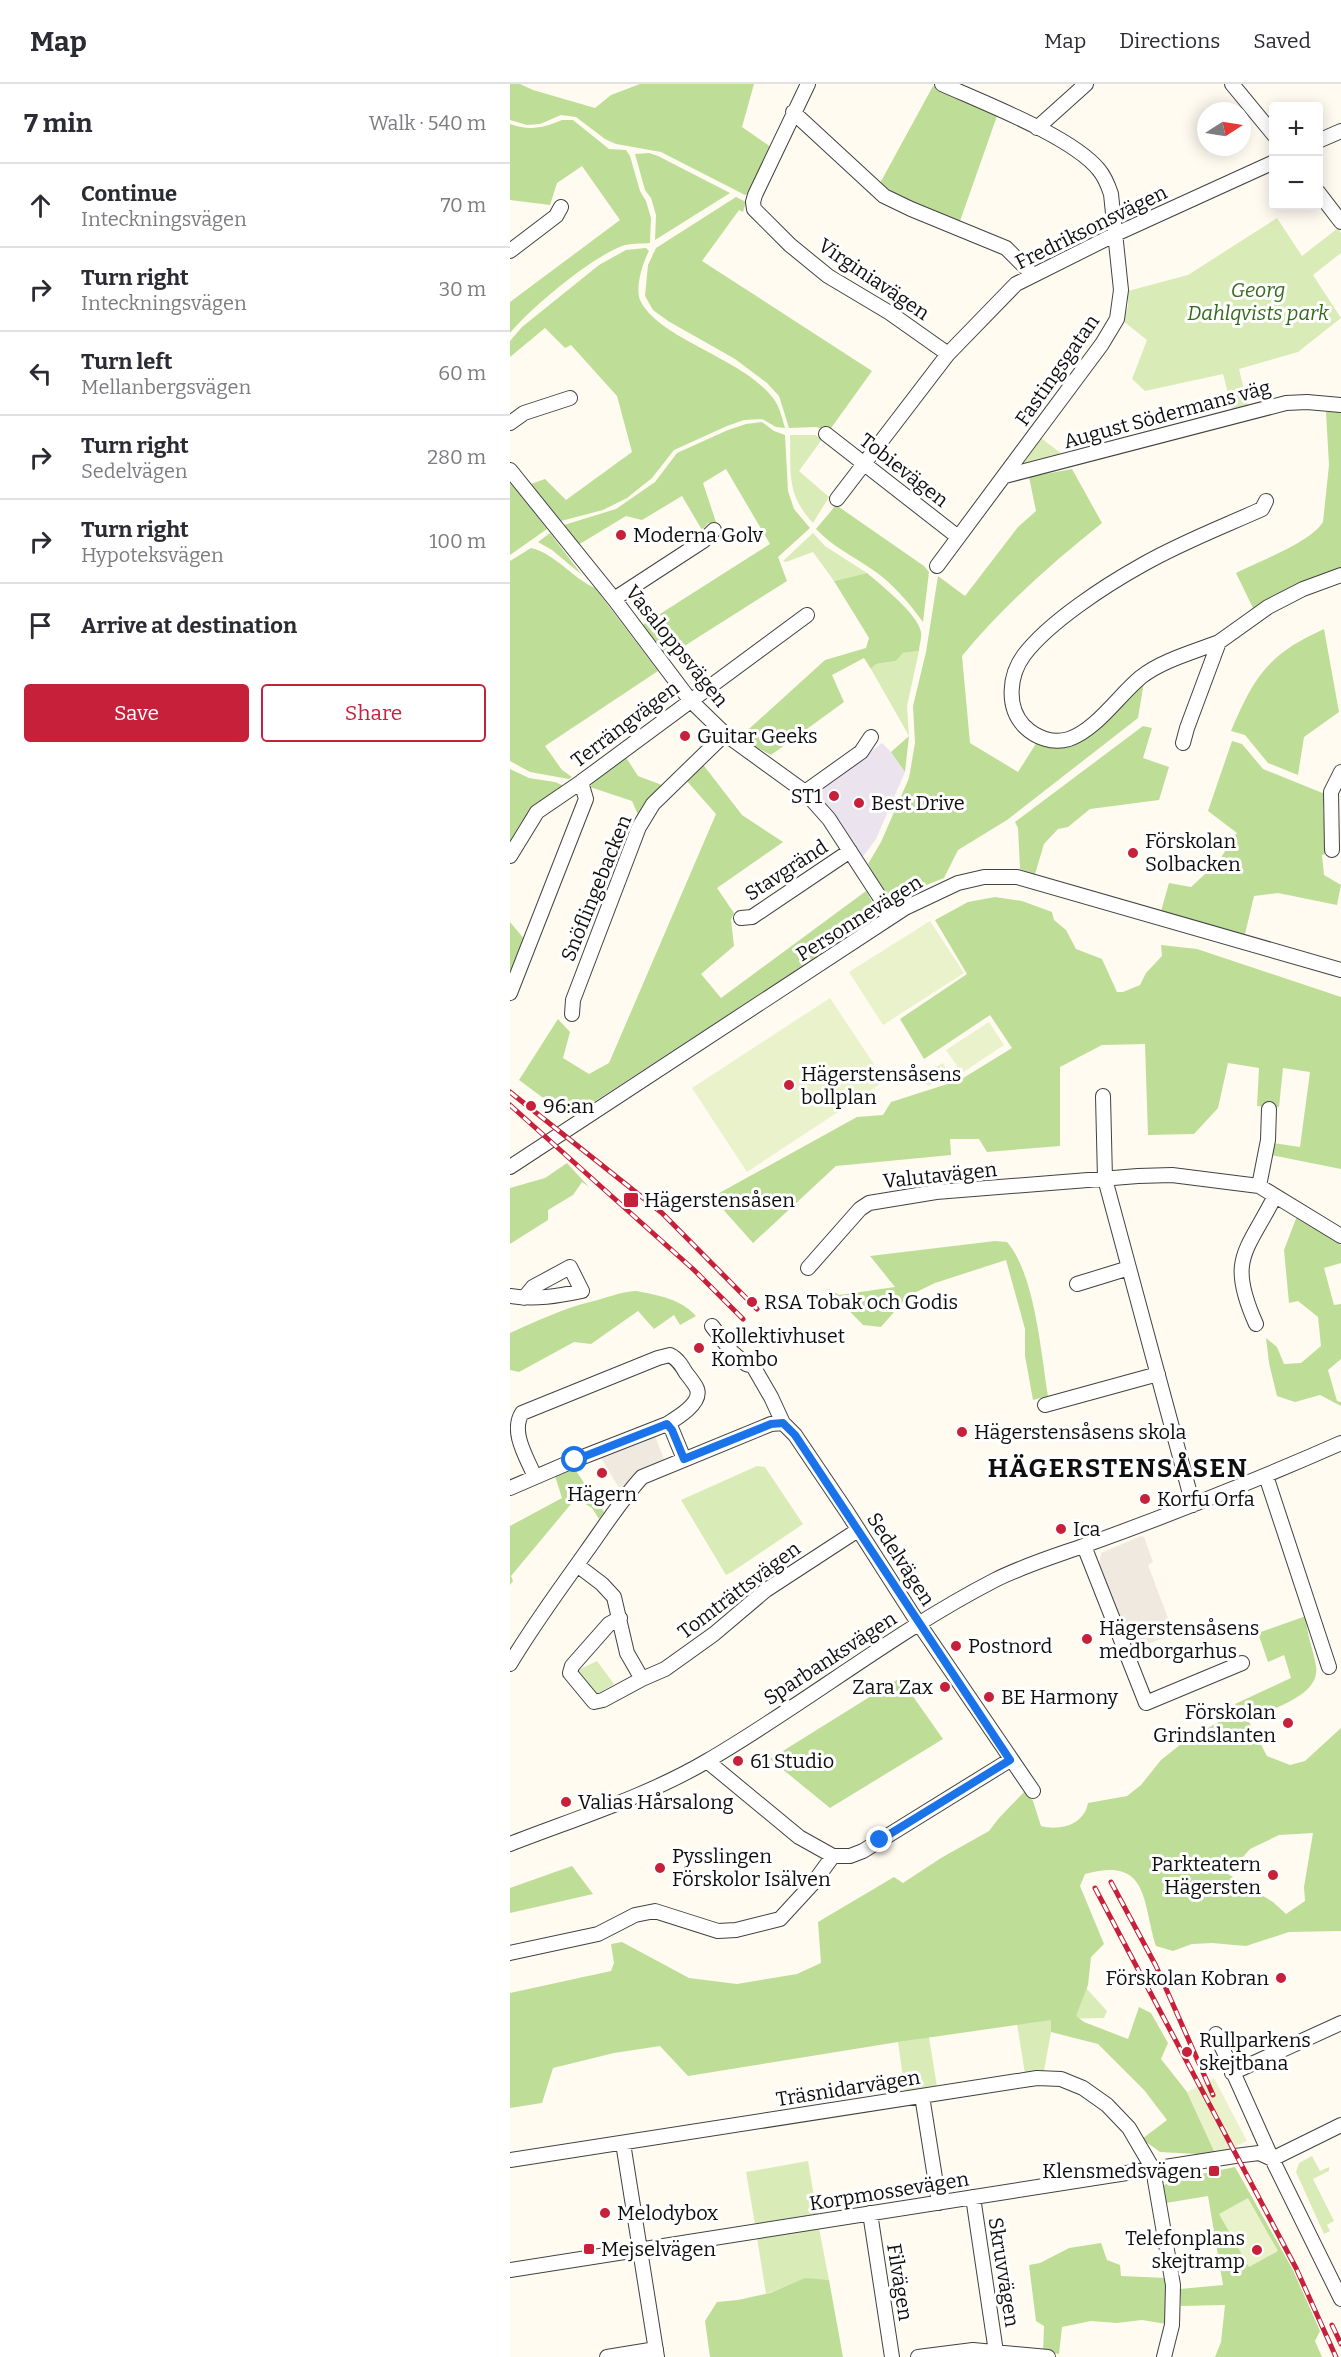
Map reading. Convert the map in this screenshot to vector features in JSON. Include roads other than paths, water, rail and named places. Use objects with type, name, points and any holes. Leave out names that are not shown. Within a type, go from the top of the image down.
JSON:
[{"type":"street","points":[[808,84],[793,112],[884,196],[1006,248],[1033,275]]},
{"type":"street","name":"Fastingsgatan","points":[[937,566],[1102,344],[1117,319],[1121,290],[1111,194],[1103,175],[1081,153],[1037,128],[942,84]]},
{"type":"street","points":[[1037,128],[1086,84]]},
{"type":"street","points":[[1232,84],[1269,129]]},
{"type":"street","name":"Virginiavägen","points":[[793,112],[755,195],[754,209],[790,245],[828,276],[890,313],[948,354]]},
{"type":"street","points":[[1323,139],[1341,131]]},
{"type":"street","name":"Fredriksonsvägen","points":[[837,499],[948,354],[1016,284],[1116,234],[1269,164]]},
{"type":"street","points":[[1323,199],[1341,222]]},
{"type":"street","points":[[510,250],[556,216],[561,207]]},
{"type":"street","points":[[510,423],[524,413],[570,398]]},
{"type":"street","name":"August Södermans väg","points":[[1005,476],[1286,403],[1341,405]]},
{"type":"street","name":"Tobievägen","points":[[826,434],[958,537]]},
{"type":"street","name":"Vasaloppsvägen","points":[[510,470],[614,599],[690,700],[725,734],[804,792],[829,819],[892,916]]},
{"type":"street","points":[[1266,501],[1262,509],[1163,554],[1125,575],[1040,637],[1023,657],[1012,681],[1013,705],[1022,724],[1040,738],[1062,741],[1071,738],[1090,726],[1130,687],[1148,673],[1219,642],[1277,602],[1303,589],[1341,575]]},
{"type":"street","points":[[614,599],[703,541],[714,530]]},
{"type":"street","name":"Terrängvägen","points":[[510,856],[537,812],[807,615]]},
{"type":"street","points":[[1183,743],[1186,728],[1219,642]]},
{"type":"street","name":"Snöflingebacken","points":[[572,1014],[573,1000],[639,827],[652,804],[725,734]]},
{"type":"street","points":[[804,792],[861,752],[871,738]]},
{"type":"street","points":[[1332,850],[1331,792],[1341,772]]},
{"type":"street","points":[[510,993],[586,799],[581,782]]},
{"type":"street","name":"Stavgränd","points":[[741,918],[752,917],[850,851]]},
{"type":"street","name":"Personnevägen","points":[[510,1167],[892,916],[944,887],[958,883],[984,877],[1017,877],[1341,970]]},
{"type":"street","points":[[1103,1096],[1105,1179],[1193,1505]]},
{"type":"street","points":[[1259,1186],[1268,1140],[1269,1109]]},
{"type":"street","name":"Valutavägen","points":[[808,1268],[860,1209],[868,1203],[936,1192],[1105,1179],[1172,1175],[1259,1186],[1341,1236]]},
{"type":"street","points":[[1256,1324],[1243,1291],[1240,1277],[1242,1261],[1248,1244],[1275,1196]]},
{"type":"street","points":[[1077,1284],[1129,1268]]},
{"type":"street","name":"Sedelvägen","points":[[712,1326],[732,1352],[746,1364],[753,1366],[783,1423],[795,1435],[1010,1760],[1033,1791]]},
{"type":"street","points":[[510,1488],[667,1424],[682,1414],[696,1400],[697,1388],[682,1365],[670,1355],[522,1413],[515,1428],[535,1477]]},
{"type":"street","points":[[1045,1405],[1158,1374]]},
{"type":"street","points":[[510,1664],[576,1565],[642,1477],[771,1424],[783,1423]]},
{"type":"street","points":[[667,1424],[672,1430],[684,1459]]},
{"type":"street","name":"Sparbanksvägen","points":[[510,1844],[646,1790],[707,1761],[919,1623],[957,1600],[1029,1564],[1193,1505],[1341,1443]]},
{"type":"street","points":[[1266,1476],[1329,1667]]},
{"type":"street","name":"Tomträttsvägen","points":[[620,1618],[609,1624],[572,1666],[570,1673],[594,1702],[603,1700],[665,1669],[714,1634],[766,1590],[858,1530]]},
{"type":"street","points":[[1084,1546],[1146,1703],[1242,1663]]},
{"type":"street","points":[[576,1565],[602,1584],[614,1597],[627,1653],[642,1679]]},
{"type":"street","points":[[707,1761],[799,1837],[833,1856],[850,1856],[862,1851],[1010,1760]]},
{"type":"street","points":[[510,1953],[598,1934],[634,1915],[655,1911],[718,1931],[736,1930],[780,1919],[814,1882],[833,1856]]},
{"type":"street","points":[[1232,2073],[1341,2023]]},
{"type":"street","points":[[1216,2034],[1272,2159],[1341,2299]]},
{"type":"street","name":"Träsnidarvägen","points":[[510,2160],[1037,2078],[1061,2079],[1083,2088],[1107,2105],[1128,2128],[1154,2169]]},
{"type":"street","points":[[922,2096],[939,2203]]},
{"type":"street","points":[[1272,2159],[1341,2124]]},
{"type":"street","points":[[607,2357],[656,2353],[623,2143]]},
{"type":"street","name":"Korpmossevägen","points":[[510,2270],[1259,2153],[1272,2159]]},
{"type":"street","points":[[1154,2169],[1173,2285],[1172,2325],[1164,2357]]},
{"type":"street","name":"Skruvvägen","points":[[973,2197],[996,2352]]},
{"type":"street","name":"Filvägen","points":[[870,2213],[892,2357]]},
{"type":"street","points":[[918,2357],[973,2350],[1048,2357]]},
{"type":"railway","points":[[510,1092],[662,1213],[757,1309]]},
{"type":"railway","points":[[510,1105],[694,1270],[743,1319]]},
{"type":"railway","points":[[1111,1882],[1156,1966],[1213,2095]]},
{"type":"railway","points":[[1095,1888],[1296,2268],[1336,2357]]},
{"type":"railway","points":[[1332,2325],[1341,2344]]},
{"type":"place","name":"Moderna Golv","points":[[621,535]]},
{"type":"place","name":"Guitar Geeks","points":[[685,736]]},
{"type":"place","name":"ST1","points":[[834,796]]},
{"type":"place","name":"Best Drive","points":[[859,803]]},
{"type":"place","name":"Förskolan Solbacken","points":[[1133,853]]},
{"type":"place","name":"Hägerstensåsens bollplan","points":[[789,1085]]},
{"type":"place","name":"96:an","points":[[531,1106]]},
{"type":"place","name":"Hägerstensåsen","points":[[631,1200]]},
{"type":"place","name":"RSA Tobak och Godis","points":[[752,1302]]},
{"type":"place","name":"Kollektivhuset Kombo","points":[[699,1348]]},
{"type":"place","name":"Hägerstensåsens skola","points":[[962,1432]]},
{"type":"place","name":"Hägern","points":[[602,1473]]},
{"type":"place","name":"Korfu Orfa","points":[[1145,1499]]},
{"type":"place","name":"Ica","points":[[1061,1529]]},
{"type":"place","name":"Hägerstensåsens medborgarhus","points":[[1087,1639]]},
{"type":"place","name":"Postnord","points":[[956,1646]]},
{"type":"place","name":"Zara Zax","points":[[945,1687]]},
{"type":"place","name":"BE Harmony","points":[[989,1697]]},
{"type":"place","name":"Förskolan Grindslanten","points":[[1288,1723]]},
{"type":"place","name":"61 Studio","points":[[738,1761]]},
{"type":"place","name":"Valias Hårsalong","points":[[566,1802]]},
{"type":"place","name":"Pysslingen Förskolor Isälven","points":[[660,1868]]},
{"type":"place","name":"Parkteatern Hägersten","points":[[1273,1875]]},
{"type":"place","name":"Förskolan Kobran","points":[[1281,1978]]},
{"type":"place","name":"Rullparkens skejtbana","points":[[1187,2052]]},
{"type":"place","name":"Klensmedsvägen","points":[[1214,2171]]},
{"type":"place","name":"Melodybox","points":[[605,2213]]},
{"type":"place","name":"Mejselvägen","points":[[589,2249]]},
{"type":"place","name":"Telefonplans skejtramp","points":[[1257,2250]]},
{"type":"district","name":"HÄGERSTENSÅSEN","points":[[1118,1468]]},
{"type":"park label","name":"Georg Dahlqvists park","points":[[1258,302]]}]
